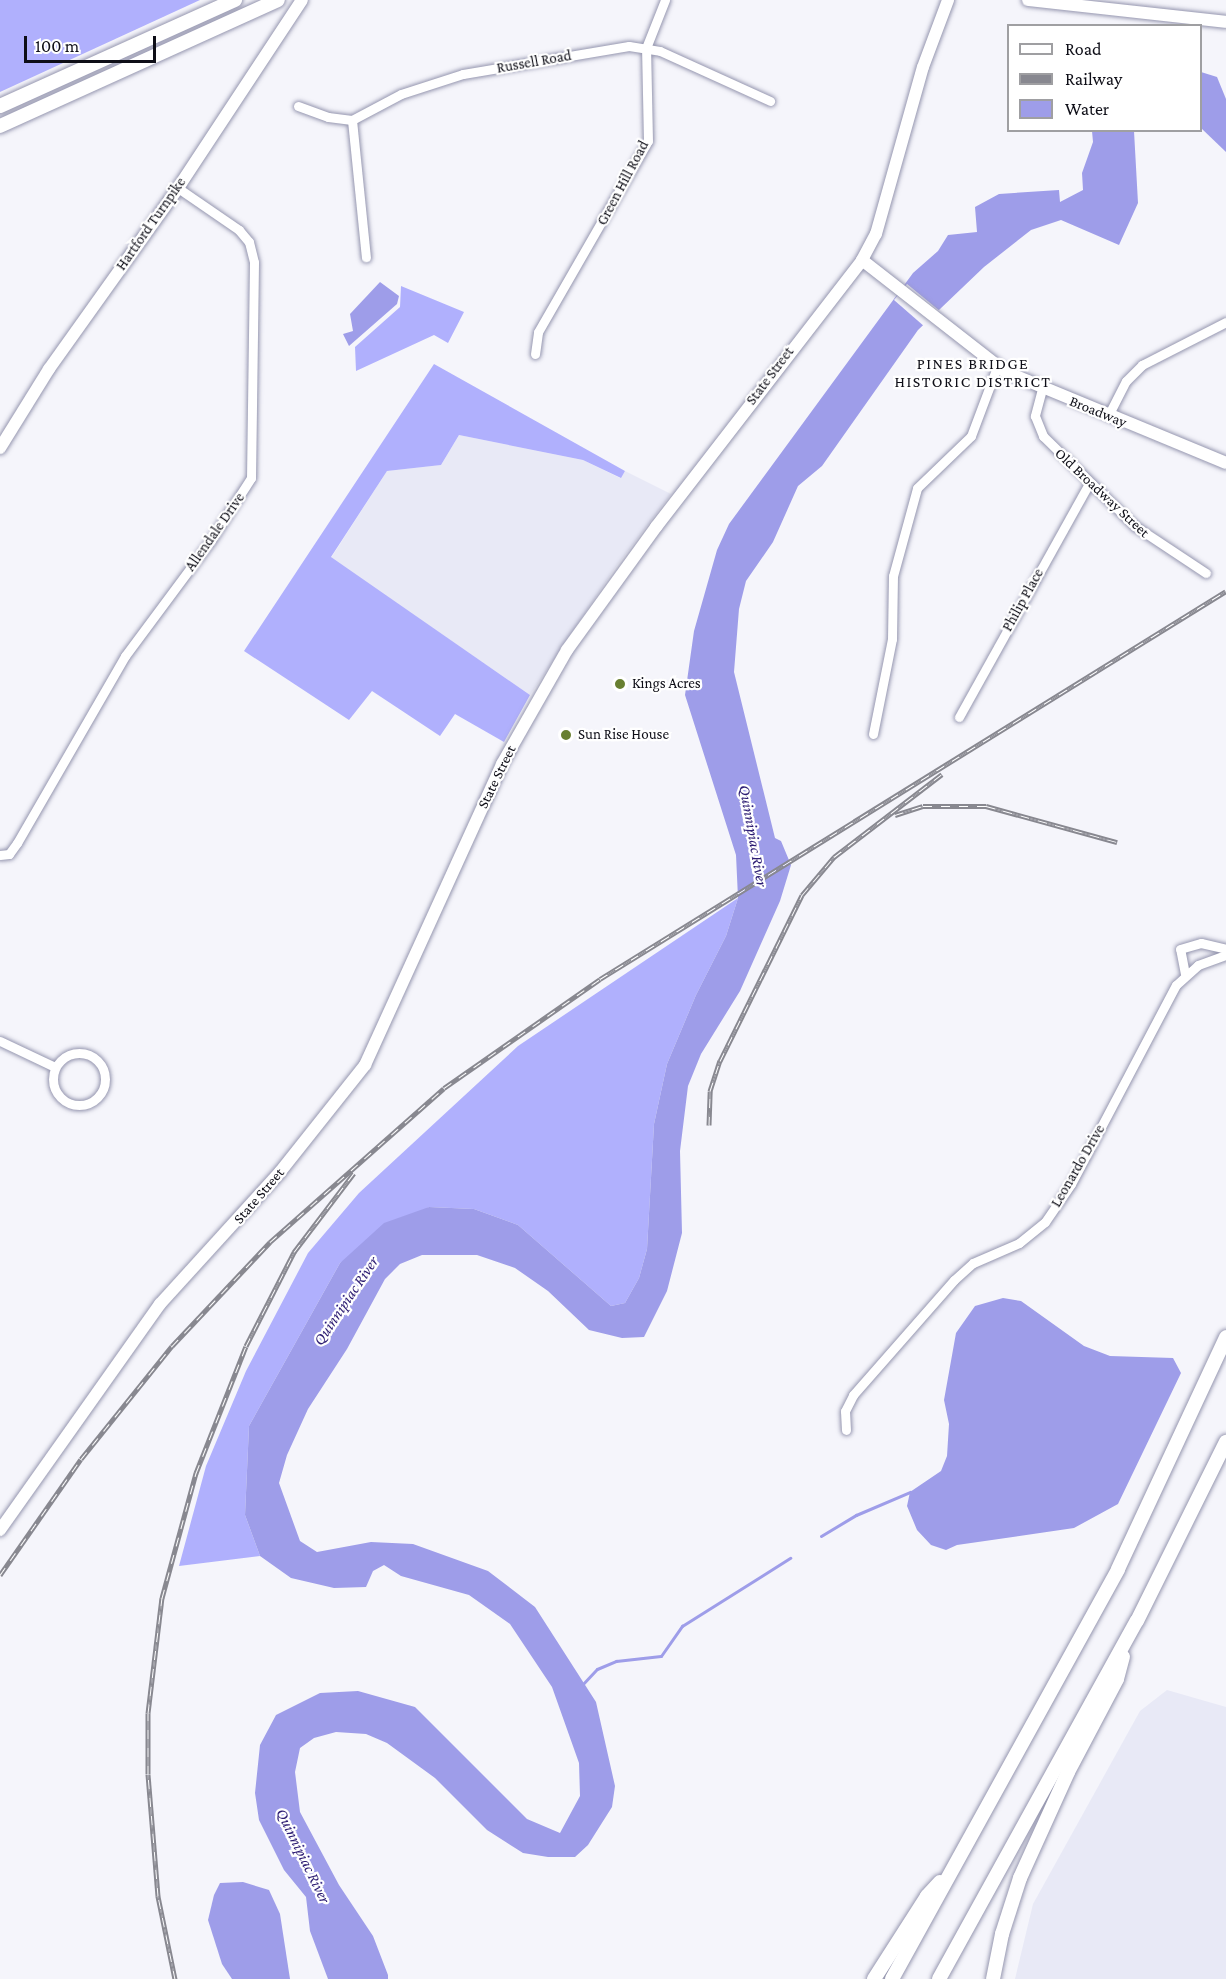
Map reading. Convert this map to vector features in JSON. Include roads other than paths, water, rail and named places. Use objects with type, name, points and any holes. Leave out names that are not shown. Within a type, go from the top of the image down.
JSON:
[{"type":"highway","points":[[0,106],[235,0]]},
{"type":"highway","points":[[0,126],[278,0]]},
{"type":"highway","points":[[892,1979],[1118,1569],[1226,1337]]},
{"type":"highway","points":[[939,1979],[1127,1640],[1226,1442]]},
{"type":"highway","points":[[993,1979],[1002,1934],[1020,1878],[1068,1772],[1117,1678],[1127,1640]]},
{"type":"highway","points":[[874,1979],[927,1896],[950,1873]]},
{"type":"main road","name":"Hartford Turnpike","points":[[0,448],[49,369],[177,188],[302,0]]},
{"type":"main road","name":"State Street","points":[[0,1530],[160,1304],[280,1172],[365,1065],[502,764],[567,650],[656,526],[862,260],[878,226],[923,67],[948,0]]},
{"type":"main road","points":[[1028,0],[1226,22]]},
{"type":"main road","name":"Broadway","points":[[862,260],[997,367],[1042,389],[1226,463]]},
{"type":"street","name":"Green Hill Road","points":[[535,354],[538,332],[648,141],[645,48],[665,0]]},
{"type":"street","name":"Russell Road","points":[[352,120],[401,94],[463,74],[628,46],[660,51],[770,101]]},
{"type":"street","points":[[298,106],[328,117],[352,120],[366,256]]},
{"type":"street","name":"Allendale Drive","points":[[0,855],[9,854],[17,843],[125,656],[212,540],[251,478],[254,262],[249,242],[239,230],[177,188]]},
{"type":"street","points":[[1108,416],[1126,381],[1142,364],[1226,322]]},
{"type":"street","points":[[873,734],[892,639],[893,576],[917,488],[971,436],[997,367]]},
{"type":"street","name":"Old Broadway Street","points":[[1042,389],[1035,416],[1036,426],[1089,483],[1148,537],[1206,573]]},
{"type":"street","name":"Philip Place","points":[[959,717],[1089,483]]},
{"type":"street","points":[[1185,974],[1180,949],[1201,943],[1226,949]]},
{"type":"street","name":"Leonardo Drive","points":[[846,1430],[845,1411],[853,1395],[954,1280],[974,1263],[1019,1243],[1045,1222],[1071,1184],[1173,989],[1185,974],[1202,963],[1226,955]]},
{"type":"street","points":[[0,1041],[55,1067]]},
{"type":"street","points":[[74,1053],[90,1055],[102,1066],[102,1090],[89,1103],[71,1104],[57,1093],[52,1076],[55,1067],[74,1053]]},
{"type":"water","points":[[1202,72],[1217,77],[1226,99],[1226,152],[1202,129]]},
{"type":"water","name":"Quinnipiac River","points":[[1092,132],[1134,132],[1138,203],[1119,245],[1061,220],[1031,230],[984,267],[918,330],[822,466],[798,486],[773,542],[746,581],[739,609],[734,672],[775,838],[781,841],[791,865],[780,901],[740,991],[701,1054],[688,1086],[680,1151],[682,1233],[667,1291],[644,1337],[622,1338],[589,1330],[548,1291],[515,1268],[477,1255],[422,1255],[400,1264],[385,1279],[347,1349],[308,1409],[287,1455],[279,1483],[300,1541],[317,1552],[371,1542],[413,1544],[488,1571],[535,1607],[596,1702],[615,1786],[612,1807],[588,1845],[575,1857],[548,1857],[523,1853],[487,1830],[435,1778],[387,1743],[366,1734],[336,1732],[314,1738],[300,1748],[295,1772],[300,1812],[339,1885],[373,1936],[388,1975],[388,1979],[328,1979],[310,1931],[306,1897],[284,1870],[259,1820],[255,1793],[260,1745],[276,1715],[320,1693],[358,1691],[415,1707],[527,1819],[560,1833],[580,1796],[579,1763],[552,1687],[510,1624],[469,1595],[401,1576],[384,1565],[373,1571],[366,1587],[334,1588],[291,1578],[260,1556],[245,1515],[249,1426],[340,1263],[384,1223],[429,1207],[474,1209],[518,1225],[611,1306],[625,1303],[639,1278],[647,1249],[654,1124],[667,1064],[696,995],[726,936],[738,898],[736,855],[685,695],[694,631],[717,550],[729,524],[913,273],[938,251],[948,235],[977,232],[975,207],[999,194],[1059,190],[1060,202],[1083,190],[1082,173],[1093,142]]},
{"type":"water","points":[[380,282],[399,296],[397,304],[349,346],[343,334],[353,331],[350,314]]},
{"type":"water","points":[[1003,1298],[1021,1301],[1084,1346],[1110,1356],[1173,1358],[1181,1373],[1118,1504],[1074,1528],[957,1545],[946,1550],[931,1545],[917,1530],[907,1506],[910,1492],[941,1471],[947,1456],[949,1424],[944,1400],[956,1333],[975,1306]]},
{"type":"water","points":[[243,1882],[269,1890],[280,1914],[290,1979],[232,1979],[222,1964],[208,1920],[214,1895],[220,1883]]},
{"type":"waterway","points":[[821,1536],[856,1515],[910,1492]]},
{"type":"waterway","points":[[581,1686],[597,1669],[616,1661],[661,1656],[682,1626],[790,1558]]},
{"type":"railway","points":[[0,1575],[81,1459],[172,1346],[270,1242],[444,1088],[600,979],[1226,591]]},
{"type":"railway","points":[[709,1125],[710,1091],[720,1061],[802,895],[834,857],[942,774]]},
{"type":"railway","points":[[895,815],[923,806],[986,806],[1117,842]]},
{"type":"railway","points":[[175,1979],[158,1896],[148,1774],[148,1713],[162,1598],[196,1473],[246,1346],[294,1252],[354,1173]]},
{"type":"place","name":"Kings Acres","points":[[620,684]]},
{"type":"place","name":"Sun Rise House","points":[[566,735]]},
{"type":"district","name":"PINES BRIDGE HISTORIC DISTRICT","points":[[973,373]]}]
